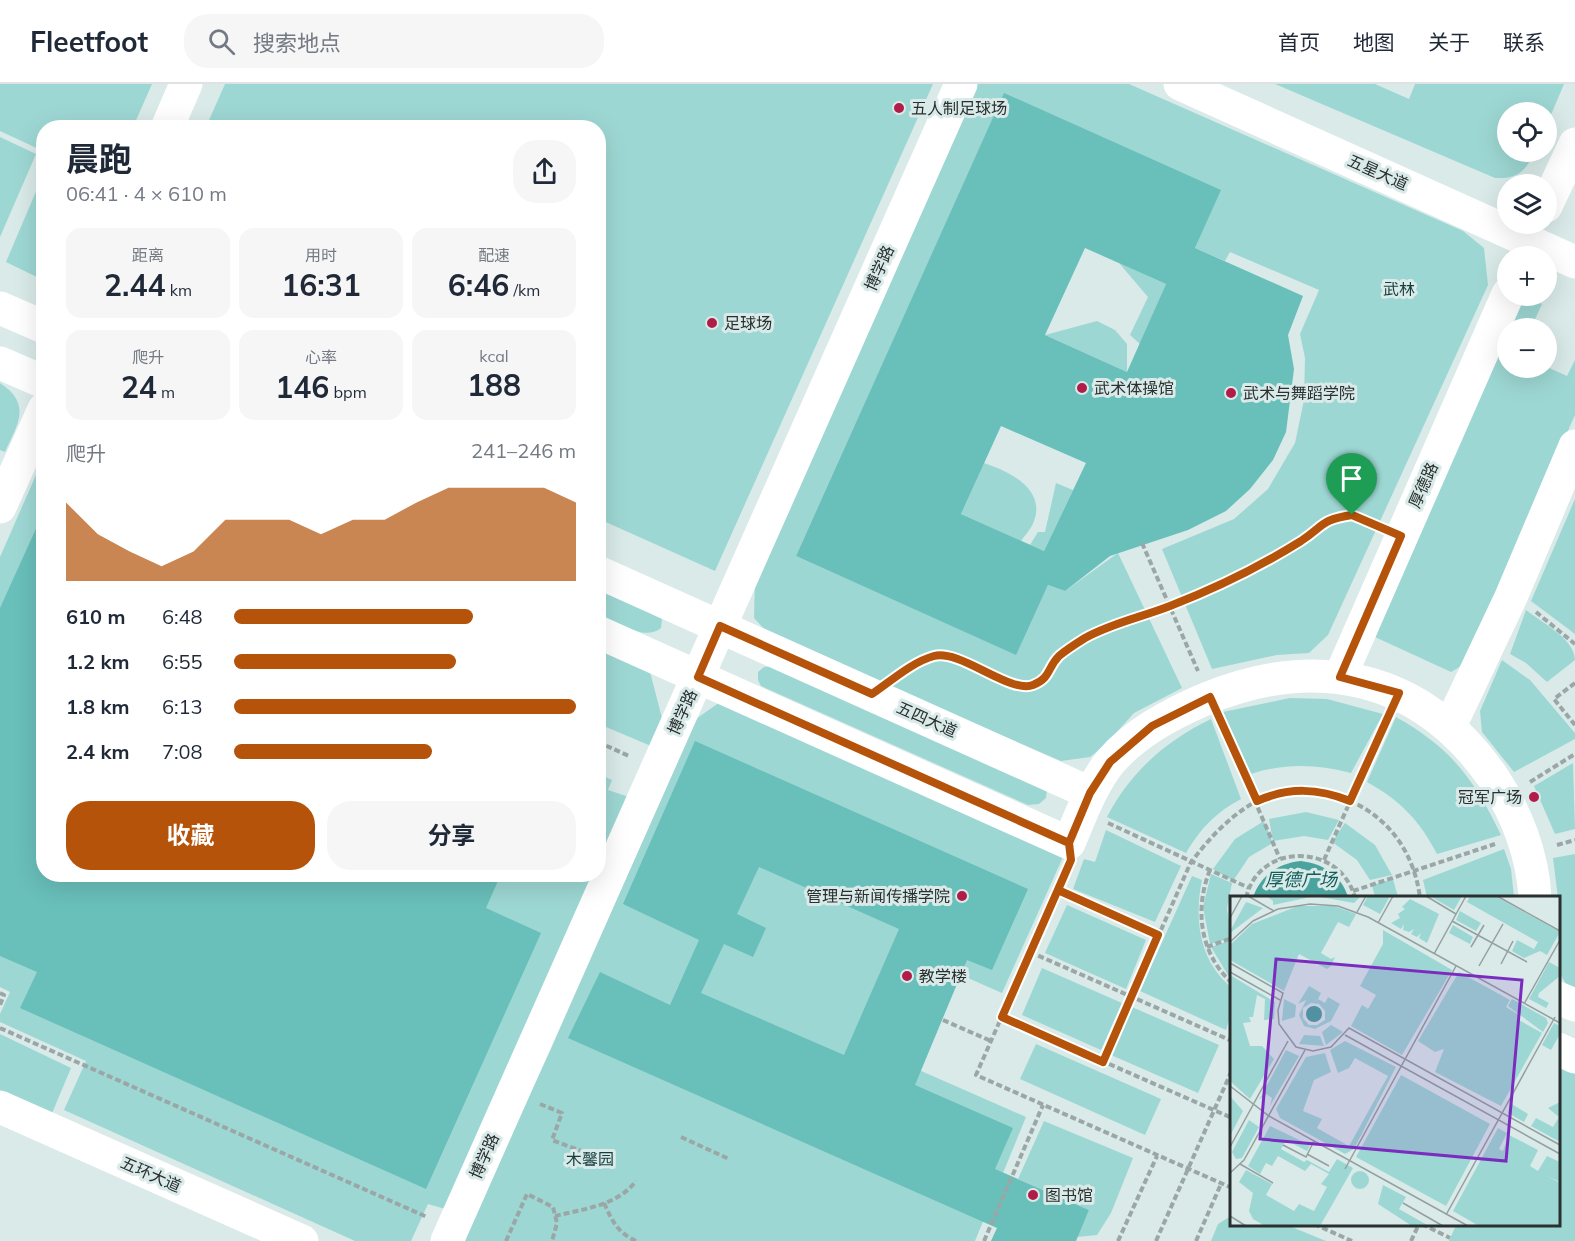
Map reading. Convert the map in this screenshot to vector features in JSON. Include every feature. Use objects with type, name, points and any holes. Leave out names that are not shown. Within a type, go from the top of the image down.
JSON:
[{"type":"lane","points":[[170,120],[186,84]]},
{"type":"lane","name":"博学路","points":[[449,1234],[961,84]]},
{"type":"lane","name":"五星大道","points":[[1180,84],[1232,91],[1497,201]]},
{"type":"lane","name":"五星大道","points":[[1232,91],[1535,236],[1575,262]]},
{"type":"lane","points":[[1557,182],[1575,144]]},
{"type":"lane","name":"五星大道","points":[[1535,236],[1575,237]]},
{"type":"lane","name":"厚德路","points":[[1340,677],[1503,306]]},
{"type":"lane","points":[[0,308],[36,324]]},
{"type":"lane","points":[[0,363],[36,379]]},
{"type":"lane","points":[[0,507],[36,427]]},
{"type":"lane","points":[[1450,726],[1511,597],[1575,446]]},
{"type":"lane","name":"五四大道","points":[[606,576],[872,694],[1086,802]]},
{"type":"lane","points":[[606,636],[1069,843],[1086,802],[1110,762],[1152,726],[1210,697],[1255,682],[1291,676],[1340,677],[1399,693],[1450,726],[1481,760],[1505,796],[1522,836],[1534,881],[1534,896]]},
{"type":"lane","points":[[1560,999],[1575,1005]]},
{"type":"lane","points":[[1560,1050],[1575,1057]]},
{"type":"lane","name":"五环大道","points":[[0,1107],[302,1241]]},
{"type":"lane","name":"五环大道","points":[[0,1128],[254,1241]]},
{"type":"path","points":[[872,694],[918,663],[936,655],[959,660],[1010,682],[1029,687],[1045,680],[1058,657],[1084,639],[1110,625],[1170,606],[1218,585],[1302,540],[1329,519],[1352,515],[1401,536]]},
{"type":"path","points":[[1142,543],[1257,801],[1280,859]]},
{"type":"path","points":[[1511,597],[1552,623],[1575,644]]},
{"type":"path","points":[[1575,683],[1554,699],[1575,725]]},
{"type":"path","points":[[1324,860],[1399,693]]},
{"type":"path","points":[[1505,796],[1575,754]]},
{"type":"path","points":[[1103,1062],[1192,861],[1206,842],[1257,801],[1275,793],[1310,790],[1350,801],[1371,811],[1395,834],[1414,870],[1420,896]]},
{"type":"path","points":[[1086,802],[1209,870],[1249,888]]},
{"type":"path","points":[[1353,891],[1522,836]]},
{"type":"path","points":[[1069,843],[1071,860],[976,1075],[1230,1187]]},
{"type":"path","points":[[1246,896],[1259,873],[1280,859],[1299,855],[1324,860],[1341,871],[1355,896]]},
{"type":"path","points":[[1209,870],[1203,887],[1201,910],[1207,947],[1216,964],[1230,981]]},
{"type":"path","points":[[1058,890],[1158,935]]},
{"type":"path","points":[[1207,947],[1230,939]]},
{"type":"path","points":[[1030,952],[1230,1040]]},
{"type":"path","points":[[0,993],[4,995],[0,1005]]},
{"type":"path","points":[[1002,1017],[1230,1117]]},
{"type":"path","points":[[943,1020],[991,1041]]},
{"type":"path","points":[[0,1028],[449,1234]]},
{"type":"path","points":[[1156,1241],[1230,1075]]},
{"type":"path","points":[[513,1092],[562,1113],[552,1140],[600,1158]]},
{"type":"path","points":[[984,1241],[1043,1105]]},
{"type":"path","points":[[681,1137],[729,1159]]},
{"type":"path","points":[[1118,1241],[1157,1156]]},
{"type":"path","points":[[555,1216],[604,1203],[629,1190],[636,1181]]},
{"type":"path","points":[[1196,1241],[1221,1184]]},
{"type":"path","points":[[506,1241],[526,1194],[553,1207],[556,1223],[552,1241]]},
{"type":"path","points":[[604,1203],[613,1223],[622,1234],[636,1241]]},
{"type":"path","points":[[1318,1226],[1352,1241]]},
{"type":"path","points":[[1412,1241],[1419,1226]]},
{"type":"path","points":[[1424,1226],[1450,1238]]},
{"type":"green space","points":[[0,84],[152,84],[136,120],[36,120],[36,148],[0,131]]},
{"type":"green space","name":"足球场","points":[[225,84],[933,84],[715,571],[606,522],[606,120],[209,120]]},
{"type":"green space","name":"武林","points":[[971,84],[1129,84],[1463,231],[1484,248],[1488,285],[1328,635],[1309,653],[1277,655],[1212,669],[1162,549],[1234,519],[1268,489],[1295,443],[1304,400],[1305,358],[1300,334],[1319,290],[1230,252],[1225,261],[1195,248],[1220,190],[1004,94],[796,556],[1015,654],[1048,585],[1065,591],[1118,553],[1182,688],[1134,713],[1105,745],[1090,757],[1061,761],[770,635],[754,618],[755,580]]},
{"type":"green space","points":[[1275,84],[1375,84],[1409,99],[1415,84],[1564,84],[1556,102],[1497,102],[1497,162],[1529,162],[1520,173],[1497,174],[1495,178]]},
{"type":"green space","points":[[0,137],[36,154],[0,237]]},
{"type":"green space","points":[[36,191],[36,277],[6,262]]},
{"type":"green space","points":[[1119,263],[1166,284],[1140,344],[1130,335],[1148,297]]},
{"type":"green space","points":[[1517,306],[1541,306],[1536,318],[1512,318]]},
{"type":"green space","points":[[1097,321],[1115,330],[1127,344],[1127,372],[1045,335]]},
{"type":"green space","points":[[1497,353],[1497,378],[1557,378],[1557,372],[1567,376],[1575,360],[1575,415],[1463,665],[1451,672],[1375,637]]},
{"type":"green space","points":[[0,383],[10,391],[19,407],[18,423],[5,452],[0,450]]},
{"type":"green space","points":[[984,463],[1014,476],[1030,490],[1035,499],[1034,521],[1021,541],[961,514]]},
{"type":"green space","points":[[36,475],[36,882],[592,882],[445,1209],[428,1204],[411,1241],[355,1241],[64,1110],[86,1061],[0,1022],[0,1014],[10,992],[0,987],[0,557]]},
{"type":"green space","points":[[1056,483],[1073,490],[1044,551],[1030,545],[1038,532],[1045,532]]},
{"type":"green space","points":[[1575,499],[1575,634],[1531,601]]},
{"type":"green space","points":[[606,591],[662,619],[661,628],[654,632],[639,632],[606,618]]},
{"type":"green space","points":[[1526,610],[1563,638],[1574,652],[1575,660],[1547,682],[1526,663],[1510,654]]},
{"type":"green space","points":[[606,649],[649,668],[662,718],[651,746],[606,727]]},
{"type":"green space","points":[[1502,660],[1530,680],[1575,733],[1575,739],[1514,772],[1482,732],[1480,711]]},
{"type":"green space","points":[[773,666],[1047,789],[1046,798],[1039,804],[1028,805],[761,686],[758,672],[764,667]]},
{"type":"green space","points":[[1290,698],[1327,699],[1383,714],[1351,773],[1326,768],[1288,766],[1251,774],[1223,712]]},
{"type":"green space","name":"木馨园","points":[[720,702],[1063,857],[1002,993],[961,975],[919,1070],[1026,1117],[975,1241],[462,1241],[550,1051],[696,719]]},
{"type":"green space","points":[[1396,717],[1432,741],[1459,767],[1481,797],[1501,835],[1437,854],[1424,831],[1408,812],[1367,782]]},
{"type":"green space","points":[[1211,719],[1241,799],[1209,822],[1186,853],[1107,817],[1127,786],[1151,759],[1179,737]]},
{"type":"green space","points":[[1573,763],[1575,829],[1555,834],[1534,786]]},
{"type":"green space","points":[[606,777],[612,780],[608,790],[629,797],[606,850]]},
{"type":"green space","points":[[1306,812],[1339,820],[1328,840],[1304,836],[1273,841],[1269,819]]},
{"type":"green space","points":[[1264,821],[1273,843],[1249,857],[1233,881],[1213,869],[1235,839]]},
{"type":"green space","points":[[1345,823],[1375,845],[1392,875],[1370,880],[1357,860],[1332,842]]},
{"type":"green space","points":[[1106,830],[1181,866],[1155,922],[1073,889],[1084,859],[1095,862]]},
{"type":"green space","points":[[1504,849],[1511,869],[1514,896],[1427,896],[1423,880]]},
{"type":"green space","points":[[1575,854],[1575,989],[1566,984],[1560,974],[1560,896],[1558,896],[1553,858]]},
{"type":"green space","points":[[1211,874],[1232,883],[1227,909],[1230,939],[1210,944],[1203,907]]},
{"type":"green space","points":[[1192,876],[1202,880],[1199,924],[1202,938],[1212,965],[1230,986],[1230,1017],[1226,1030],[1140,991]]},
{"type":"green space","points":[[1393,879],[1398,896],[1375,896],[1372,885]]},
{"type":"green space","points":[[1067,905],[1146,940],[1126,989],[1045,953]]},
{"type":"green space","points":[[1230,941],[1230,978],[1211,947]]},
{"type":"green space","points":[[1042,968],[1122,1003],[1101,1050],[1022,1015]]},
{"type":"green space","points":[[1132,1007],[1219,1045],[1198,1093],[1111,1055]]},
{"type":"green space","points":[[0,1034],[71,1068],[50,1118],[0,1095]]},
{"type":"green space","points":[[1036,1044],[1161,1099],[1145,1135],[1020,1079]]},
{"type":"green space","points":[[1560,1065],[1575,1072],[1575,1241],[1449,1241],[1456,1226],[1560,1226]]},
{"type":"green space","points":[[1044,1121],[1133,1158],[1111,1213],[1097,1235],[1077,1237],[1089,1210],[1018,1179]]},
{"type":"green space","points":[[1230,1217],[1230,1226],[1289,1226],[1326,1241],[1211,1241],[1218,1224]]},
{"type":"water","name":"厚德广场","points":[[1301,861],[1317,865],[1331,872],[1341,883],[1348,896],[1253,896],[1266,876],[1278,867]]},
{"type":"building","name":"武术体操馆","points":[[1004,93],[1221,190],[1195,248],[1303,296],[1288,335],[1294,369],[1286,432],[1273,460],[1250,489],[1226,511],[1188,530],[1110,556],[1065,591],[1048,585],[1016,655],[796,556]],"holes":[[[1085,248],[1166,284],[1127,372],[1045,335]],[[1001,426],[1086,463],[1044,551],[961,514]]]},
{"type":"building","points":[[36,529],[36,882],[497,882],[486,908],[541,933],[426,1189],[20,1008],[37,972],[0,956],[0,608]]},
{"type":"building","name":"教学楼","points":[[695,741],[1028,889],[992,970],[967,960],[915,1085],[1013,1128],[995,1169],[1089,1210],[1076,1241],[991,1241],[997,1228],[568,1038],[600,972],[670,1005],[699,940],[623,904]],"holes":[[[759,867],[899,929],[844,1055],[701,993],[724,944],[753,957],[766,928],[737,914]]]},
{"type":"place","name":"五人制足球场","points":[[899,108]]},
{"type":"place","name":"足球场","points":[[712,323]]},
{"type":"place","name":"武术体操馆","points":[[1082,388]]},
{"type":"place","name":"武术与舞蹈学院","points":[[1231,393]]},
{"type":"place","name":"冠军广场","points":[[1534,797]]},
{"type":"place","name":"管理与新闻传播学院","points":[[962,896]]},
{"type":"place","name":"教学楼","points":[[907,976]]},
{"type":"place","name":"图书馆","points":[[1033,1195]]},
{"type":"route","points":[[1352,515],[1329,519],[1302,540],[1218,585],[1170,606],[1110,625],[1058,657],[1045,680],[1029,687],[1010,682],[959,660],[936,655],[918,663],[872,694],[720,626],[698,677],[1069,843],[1071,860],[1002,1017],[1103,1062],[1158,935],[1058,890],[1071,860],[1069,843],[1090,793],[1110,762],[1152,726],[1177,711],[1210,697],[1257,801],[1275,793],[1290,790],[1310,790],[1335,795],[1350,801],[1399,693],[1340,677],[1401,536],[1352,515]]}]
